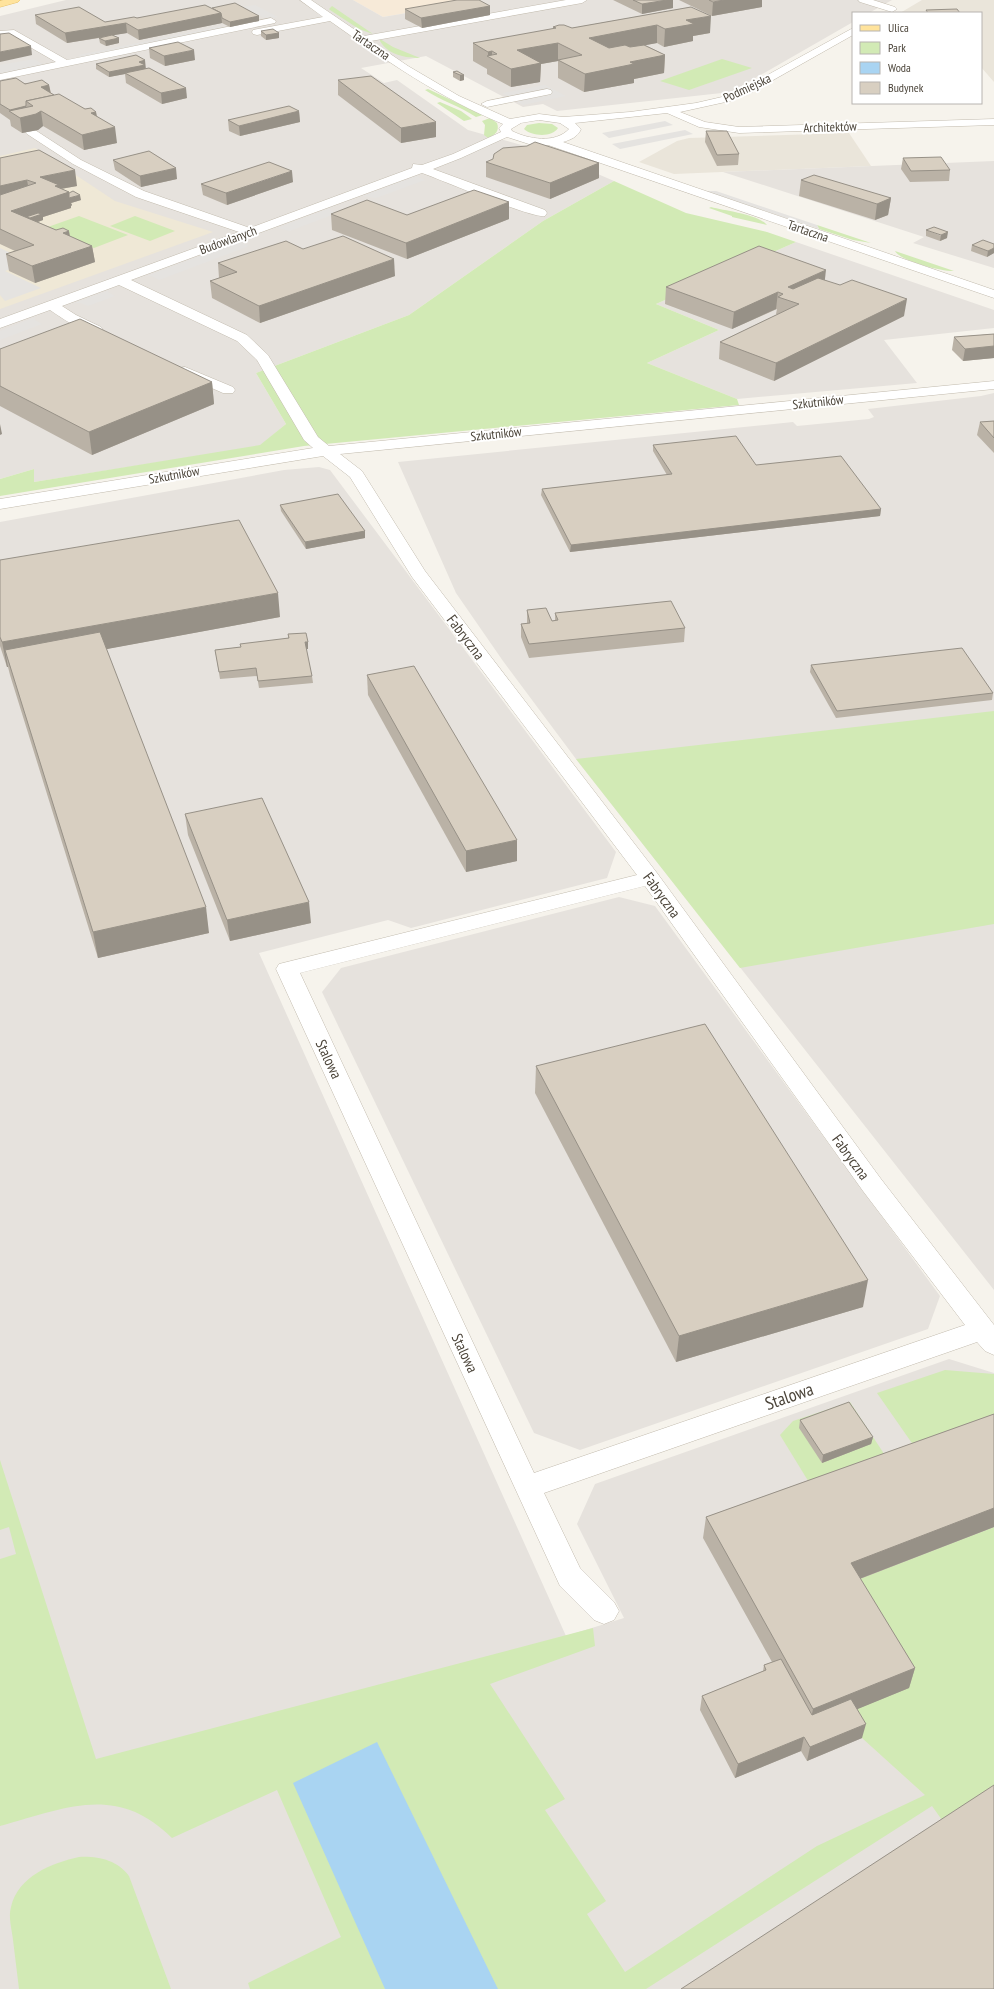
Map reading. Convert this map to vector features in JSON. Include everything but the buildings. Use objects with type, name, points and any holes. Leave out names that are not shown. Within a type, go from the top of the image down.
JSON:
[{"type":"main road","points":[[0,4],[15,0]]},
{"type":"street","name":"Tartaczna","points":[[305,0],[362,39],[439,88],[509,128],[523,139]]},
{"type":"street","points":[[362,39],[582,0]]},
{"type":"street","points":[[864,0],[889,11],[903,3]]},
{"type":"street","points":[[0,77],[271,22],[254,13]]},
{"type":"street","points":[[220,40],[332,18]]},
{"type":"street","points":[[0,34],[10,32],[65,63]]},
{"type":"street","name":"Podmiejska","points":[[526,118],[553,118],[564,120],[630,115],[709,103],[737,95],[852,32]]},
{"type":"street","name":"Tartaczna","points":[[439,88],[526,118]]},
{"type":"street","points":[[487,104],[547,92]]},
{"type":"street","name":"Architektów","points":[[669,110],[680,117],[697,124],[739,130],[994,122]]},
{"type":"street","name":"Podmiejska","points":[[548,141],[630,115]]},
{"type":"street","name":"Budowlanych","points":[[457,156],[526,118]]},
{"type":"street","name":"Tartaczna","points":[[564,120],[572,124],[573,132],[622,166]]},
{"type":"street","points":[[31,132],[77,162],[140,194],[251,232]]},
{"type":"street","points":[[523,139],[548,141]]},
{"type":"street","name":"Budowlanych","points":[[0,324],[422,168],[457,156],[494,148],[523,139]]},
{"type":"street","name":"Tartaczna","points":[[548,141],[994,294]]},
{"type":"street","points":[[406,163],[454,179],[511,203],[541,213]]},
{"type":"street","name":"Fabryczna","points":[[119,280],[242,338],[263,358],[312,440],[356,474],[418,573],[650,878],[872,1185],[989,1337]]},
{"type":"street","points":[[52,305],[71,318],[110,337]]},
{"type":"street","points":[[81,336],[96,330]]},
{"type":"street","points":[[172,365],[228,390]]},
{"type":"street","name":"Szkutników","points":[[0,504],[325,451],[994,385]]},
{"type":"street","name":"Stalowa","points":[[604,1611],[570,1577],[287,969],[650,878]]},
{"type":"street","name":"Stalowa","points":[[527,1487],[989,1337]]},
{"type":"shaded area","points":[[66,0],[353,0],[383,17],[483,0],[892,0],[871,12],[852,12],[852,23],[731,92],[557,111],[543,104],[523,107],[426,56],[361,68],[384,83],[397,80],[468,130],[547,152],[614,181],[543,221],[409,315],[256,373],[286,424],[260,446],[34,482],[34,469],[0,479],[0,16]]},
{"type":"shaded area","points":[[353,0],[483,0],[383,17]]},
{"type":"shaded area","points":[[922,0],[994,0],[994,82],[982,68],[982,12],[902,12]]},
{"type":"shaded area","points":[[255,5],[278,17],[267,19],[241,7]]},
{"type":"shaded area","points":[[220,26],[227,30],[85,59],[78,55]]},
{"type":"shaded area","points":[[34,59],[48,67],[0,77],[0,65]]},
{"type":"shaded area","points":[[545,85],[566,96],[523,105],[502,93]]},
{"type":"shaded area","points":[[665,121],[673,125],[609,138],[602,133]]},
{"type":"shaded area","points":[[685,130],[693,134],[620,149],[612,144]]},
{"type":"shaded area","points":[[849,133],[871,166],[674,174],[639,162],[677,141],[689,138]]},
{"type":"shaded area","points":[[35,148],[115,201],[213,232],[0,309],[0,156]]},
{"type":"shaded area","points":[[994,161],[994,268],[913,243],[924,237],[723,172]]},
{"type":"shaded area","points":[[419,175],[418,177],[425,180],[376,198],[362,196]]},
{"type":"shaded area","points":[[705,191],[716,191],[817,225],[819,229]]},
{"type":"shaded area","points":[[330,208],[331,211],[337,213],[290,231],[277,228]]},
{"type":"shaded area","points":[[242,240],[242,243],[249,246],[159,280],[151,276],[144,277]]},
{"type":"shaded area","points":[[796,242],[994,310],[994,328],[884,340],[917,383],[737,399],[647,363],[719,330],[656,304]]},
{"type":"shaded area","points":[[0,248],[30,262],[5,271],[41,288],[5,301],[0,295]]},
{"type":"shaded area","points":[[109,290],[108,292],[115,296],[88,306],[81,303],[74,303]]},
{"type":"shaded area","points":[[35,317],[35,320],[42,324],[0,340],[0,331]]},
{"type":"shaded area","points":[[994,393],[994,1290],[576,759],[503,661],[456,593],[398,462],[793,422],[797,426],[869,419],[874,417],[868,409],[981,396]]},
{"type":"shaded area","points":[[319,467],[330,470],[616,852],[607,878],[411,928],[388,920],[259,953],[566,1636],[624,1618],[577,1524],[595,1484],[949,1359],[994,1373],[994,1989],[0,1989],[0,522],[284,470]]},
{"type":"shaded area","points":[[619,897],[655,906],[940,1296],[928,1329],[580,1450],[534,1433],[322,992],[341,968]]},
{"type":"green space","points":[[332,6],[373,34],[359,29],[330,10],[329,9]]},
{"type":"green space","points":[[380,39],[393,47],[420,58],[392,53],[383,46]]},
{"type":"green space","points":[[722,59],[752,68],[689,90],[660,81]]},
{"type":"green space","points":[[428,89],[483,115],[476,117],[425,90]]},
{"type":"green space","points":[[440,102],[461,111],[472,119],[464,121],[437,103]]},
{"type":"green space","points":[[490,118],[497,123],[498,128],[495,134],[488,138],[484,135],[485,125],[482,121]]},
{"type":"green space","points":[[539,123],[552,124],[558,128],[546,135],[531,133],[524,129],[527,125]]},
{"type":"green space","points":[[614,181],[686,213],[767,232],[796,242],[656,304],[719,330],[647,363],[737,399],[739,405],[304,446],[0,496],[0,479],[34,469],[34,482],[260,445],[286,424],[256,373],[409,315],[543,221]]},
{"type":"green space","points":[[711,207],[741,213],[763,221],[767,225],[732,217],[709,208]]},
{"type":"green space","points":[[79,216],[128,235],[94,248],[45,228]]},
{"type":"green space","points":[[135,216],[175,231],[150,241],[110,226]]},
{"type":"green space","points":[[817,225],[871,243],[853,240],[819,229]]},
{"type":"green space","points":[[895,251],[954,271],[932,268],[913,262],[899,255]]},
{"type":"green space","points":[[994,711],[994,924],[740,968],[576,759]]},
{"type":"green space","points":[[945,1370],[994,1374],[994,1433],[923,1459],[877,1393]]},
{"type":"green space","points":[[850,1402],[894,1469],[818,1497],[780,1435],[793,1421]]},
{"type":"green space","points":[[0,1460],[96,1759],[593,1628],[595,1646],[490,1684],[565,1799],[545,1810],[606,1901],[587,1914],[625,1972],[817,1846],[925,1795],[862,1738],[847,1713],[846,1584],[994,1527],[994,1797],[947,1827],[932,1806],[646,1989],[250,1989],[248,1983],[341,1937],[277,1790],[172,1838],[151,1821],[131,1810],[111,1805],[68,1807],[0,1826],[0,1559],[16,1554],[9,1527],[0,1530]]},
{"type":"green space","points":[[79,1857],[93,1857],[107,1860],[119,1866],[129,1876],[171,1989],[19,1989],[10,1919],[10,1911],[15,1896],[28,1879],[47,1867]]},
{"type":"water","points":[[377,1742],[498,1989],[385,1989],[293,1783]]}]
